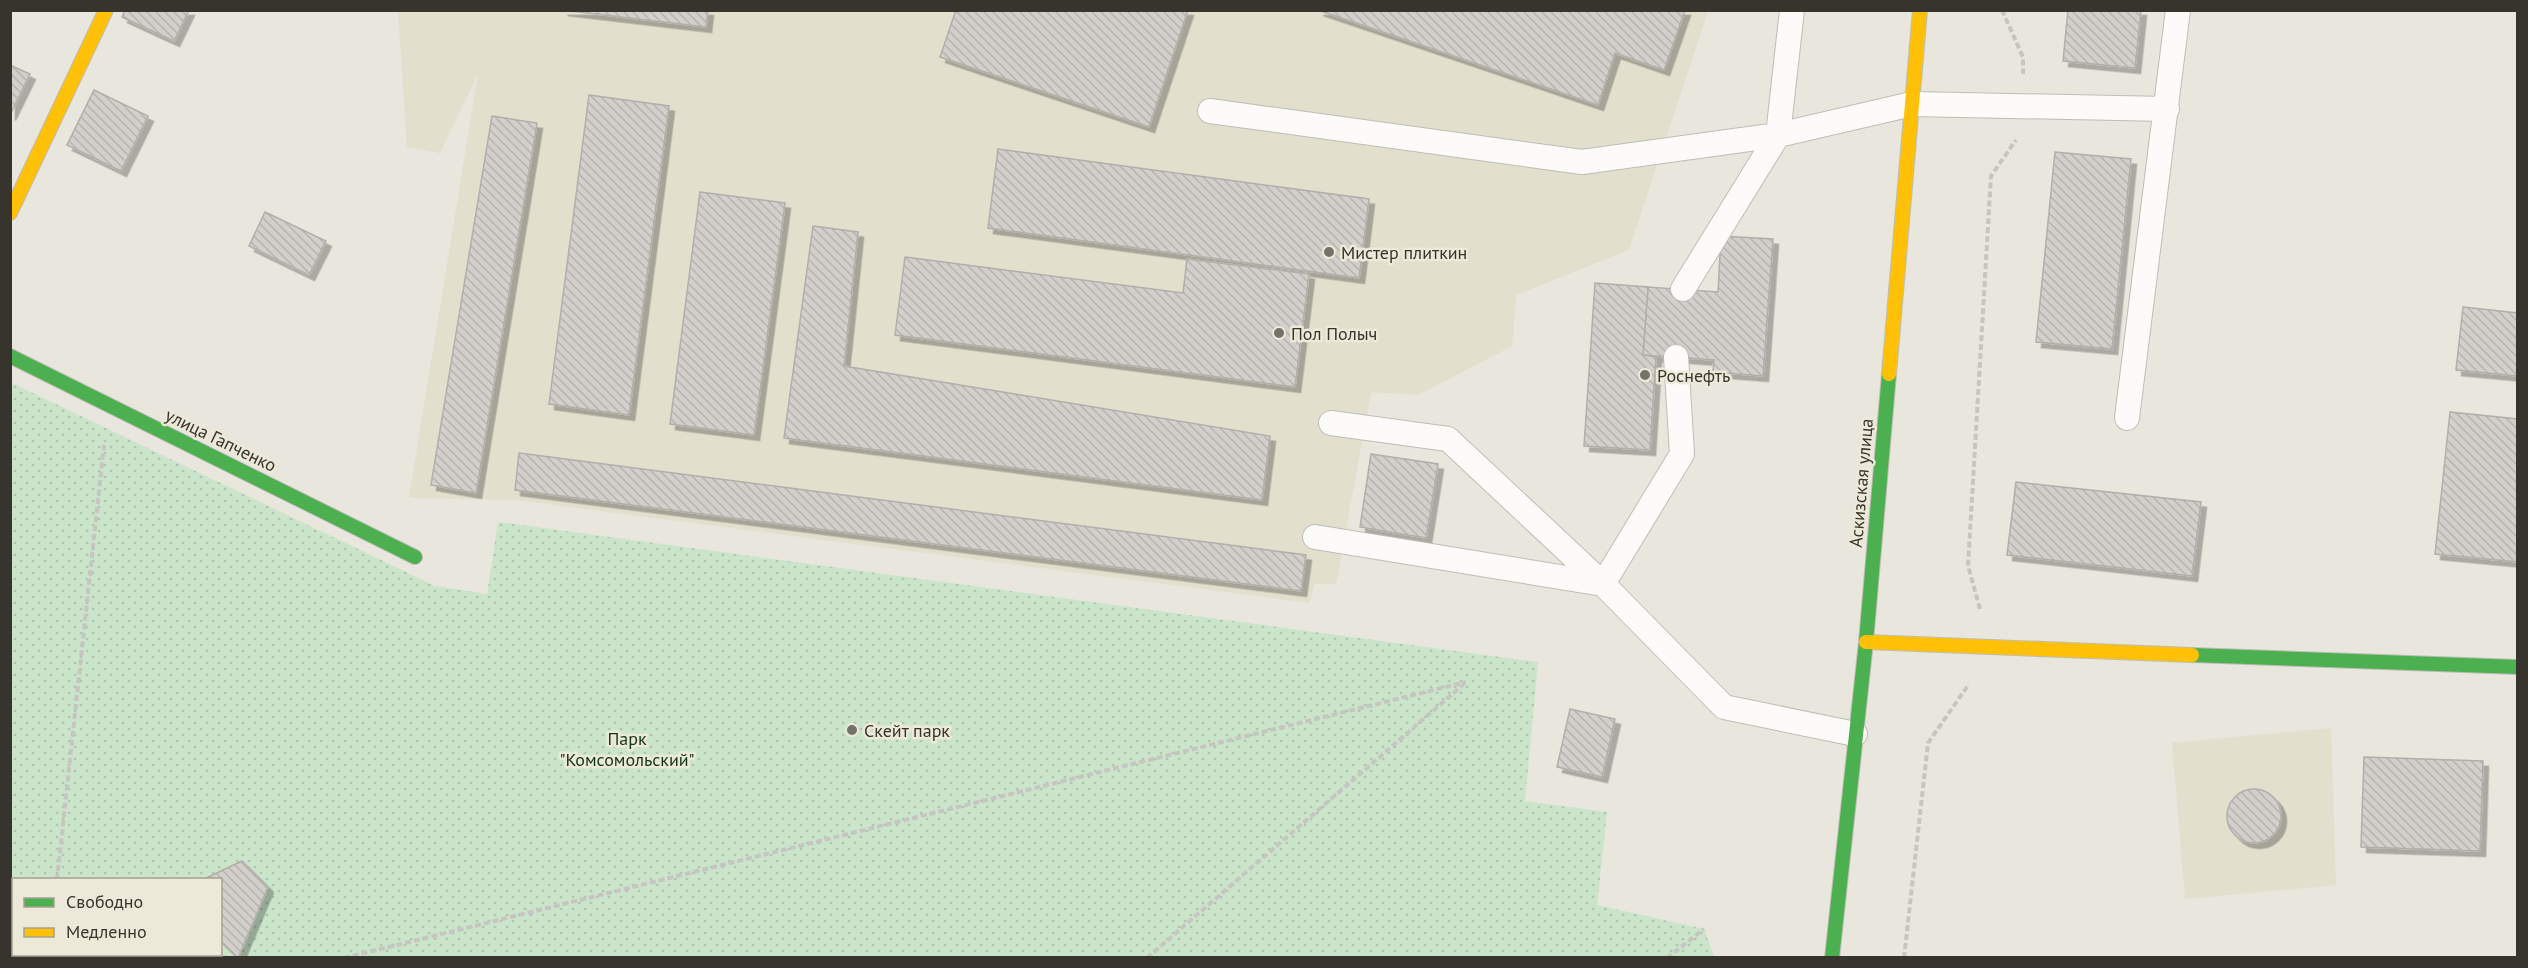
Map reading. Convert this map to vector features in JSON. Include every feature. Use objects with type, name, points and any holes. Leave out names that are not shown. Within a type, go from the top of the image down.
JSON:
[{"type":"street","points":[[10,213],[106,10]]},
{"type":"street","name":"Аскизская улица","points":[[1832,957],[1866,642],[1920,10]]},
{"type":"street","name":"улица Гапченко","points":[[10,356],[415,556]]},
{"type":"street","points":[[1866,642],[2517,667]]},
{"type":"lane","points":[[1683,289],[1778,135],[1792,10]]},
{"type":"lane","points":[[2127,418],[2178,10]]},
{"type":"lane","points":[[1210,111],[1582,162],[1778,135],[1912,104],[2167,109]]},
{"type":"lane","points":[[1603,584],[1682,454],[1676,357]]},
{"type":"lane","points":[[1331,423],[1448,439],[1603,584],[1724,707],[1856,735]]},
{"type":"lane","points":[[1315,537],[1603,584]]},
{"type":"path","points":[[2002,10],[2023,57]]},
{"type":"path","points":[[1980,609],[1968,566],[1991,176],[2022,132]]},
{"type":"path","points":[[57,878],[104,440]]},
{"type":"path","points":[[1904,957],[1928,743],[1971,681]]},
{"type":"path","points":[[344,957],[1466,682],[1147,957]]},
{"type":"path","points":[[1667,957],[1704,929]]},
{"type":"shaded area","points":[[398,11],[1708,11],[1629,250],[1516,295],[1512,346],[1418,395],[1371,392],[1336,584],[1314,584],[1310,603],[516,500],[409,498],[478,74],[440,153],[407,147]]},
{"type":"shaded area","points":[[2331,728],[2336,885],[2185,899],[2172,743]]},
{"type":"green space","name":"Парк \"Комсомольский\"","points":[[10,382],[435,586],[487,594],[498,522],[1538,662],[1525,801],[1607,812],[1597,905],[1704,929],[1714,957],[11,957]]},
{"type":"building","points":[[125,10],[189,10],[174,41],[122,17]]},
{"type":"building","points":[[562,10],[708,10],[706,27]]},
{"type":"building","points":[[956,10],[1188,10],[1149,127],[940,57]]},
{"type":"building","points":[[1318,10],[1685,10],[1664,70],[1615,53],[1598,105]]},
{"type":"building","points":[[2068,10],[2141,10],[2135,68],[2063,61]]},
{"type":"building","points":[[10,65],[30,74],[10,115]]},
{"type":"building","points":[[94,90],[148,116],[121,171],[67,145]]},
{"type":"building","points":[[589,95],[669,106],[629,415],[549,404]]},
{"type":"building","points":[[492,116],[537,123],[476,493],[431,485]]},
{"type":"building","points":[[998,149],[1369,199],[1359,278],[988,228]]},
{"type":"building","points":[[2055,152],[2131,159],[2112,349],[2036,342]]},
{"type":"building","points":[[700,192],[785,203],[754,435],[670,424]]},
{"type":"building","points":[[265,212],[326,241],[309,275],[249,246]]},
{"type":"building","points":[[813,226],[858,232],[844,366],[1270,436],[1262,500],[784,438]]},
{"type":"building","points":[[1721,236],[1773,239],[1763,376],[1713,372],[1714,360],[1643,355],[1648,287],[1718,292]]},
{"type":"building","points":[[905,257],[1183,293],[1187,259],[1309,274],[1295,387],[895,335]]},
{"type":"building","points":[[1595,283],[1648,287],[1643,355],[1656,357],[1650,450],[1584,446]]},
{"type":"building","points":[[2463,307],[2518,313],[2518,376],[2456,370]]},
{"type":"building","points":[[2450,412],[2518,419],[2518,562],[2435,554]]},
{"type":"building","points":[[519,453],[1306,555],[1301,591],[515,490]]},
{"type":"building","points":[[1371,454],[1438,464],[1426,538],[1360,527]]},
{"type":"building","points":[[2016,482],[2201,502],[2192,576],[2007,555]]},
{"type":"building","points":[[1570,709],[1615,719],[1602,777],[1557,767]]},
{"type":"building","points":[[2364,757],[2483,761],[2480,851],[2361,847]]},
{"type":"building","points":[[2249,789],[2259,789],[2269,793],[2277,801],[2281,816],[2277,831],[2269,839],[2259,843],[2249,843],[2239,839],[2231,831],[2227,821],[2227,811],[2231,801],[2239,793]]},
{"type":"building","points":[[242,861],[268,887],[238,958],[222,943],[222,878],[206,878]]},
{"type":"traffic: fast","points":[[10,356],[415,557]]},
{"type":"traffic: fast","points":[[1832,958],[1866,642],[1889,374]]},
{"type":"traffic: fast","points":[[2192,655],[2518,667]]},
{"type":"traffic: slow","points":[[10,213],[106,10]]},
{"type":"traffic: slow","points":[[1889,374],[1920,10]]},
{"type":"traffic: slow","points":[[1866,642],[2192,655]]},
{"type":"place","name":"Мистер плиткин","points":[[1329,252]]},
{"type":"place","name":"Пол Полыч","points":[[1279,333]]},
{"type":"place","name":"Роснефть","points":[[1645,375]]},
{"type":"place","name":"Скейт парк","points":[[852,730]]}]
